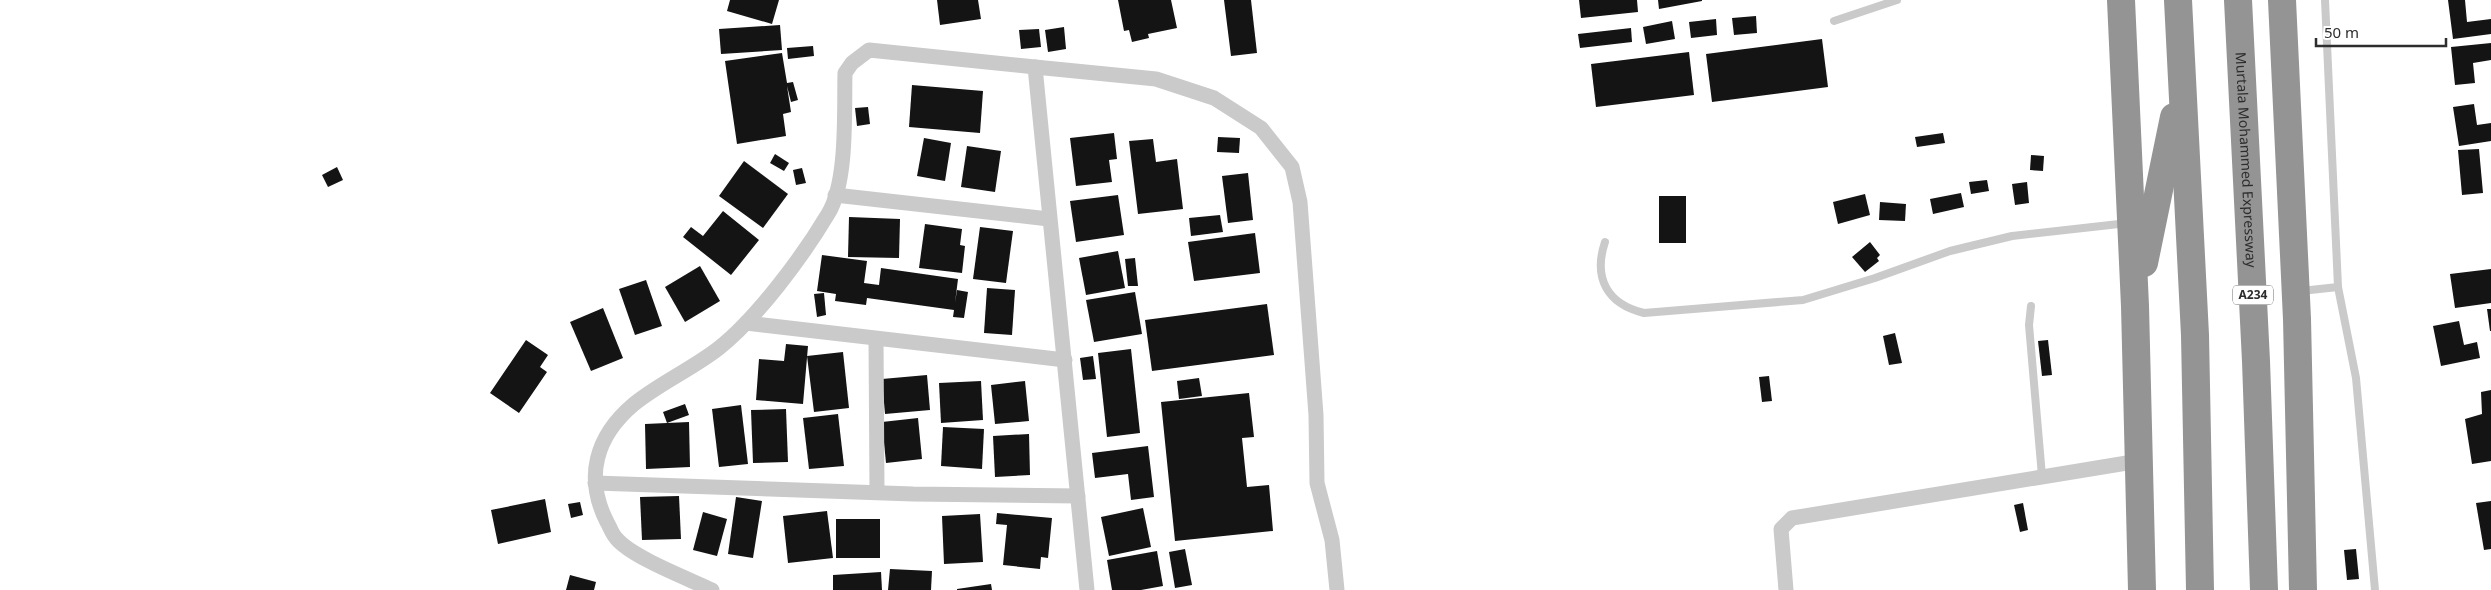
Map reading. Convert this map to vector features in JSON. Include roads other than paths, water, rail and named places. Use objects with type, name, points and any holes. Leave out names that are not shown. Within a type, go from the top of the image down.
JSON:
[{"type":"highway","points":[[2121,0],[2135,306],[2142,590]]},
{"type":"highway","points":[[2178,0],[2195,335],[2200,590]]},
{"type":"highway","name":"Murtala Mohammed Expressway","points":[[2238,0],[2256,351],[2264,590]]},
{"type":"highway","points":[[2282,0],[2296,291],[2303,590]]},
{"type":"highway","points":[[2135,306],[2183,76]]},
{"type":"street","points":[[712,590],[642,557],[616,539],[601,510],[595,483],[597,456],[610,428],[634,404],[719,348],[746,323],[784,278],[830,212],[841,174],[845,73],[852,62],[869,50],[1156,79],[1214,98],[1261,128],[1292,167],[1300,202],[1316,415],[1317,483],[1332,540],[1338,590]]},
{"type":"street","points":[[1035,67],[1087,590]]},
{"type":"street","points":[[835,195],[1049,219]]},
{"type":"street","points":[[746,323],[1065,360]]},
{"type":"street","points":[[876,339],[877,492]]},
{"type":"street","points":[[1786,590],[1781,529],[1792,518],[2139,461]]},
{"type":"street","points":[[595,483],[1078,496]]},
{"type":"lane","points":[[1834,21],[1897,0]]},
{"type":"lane","points":[[2325,0],[2338,288],[2356,378],[2375,590]]},
{"type":"lane","points":[[1604,242],[1600,256],[1600,273],[1605,286],[1614,300],[1626,309],[1644,313],[1803,300],[1950,252],[2012,236],[2132,222]]},
{"type":"lane","points":[[2296,291],[2338,288]]},
{"type":"lane","points":[[2031,306],[2029,325],[2042,476]]}]
